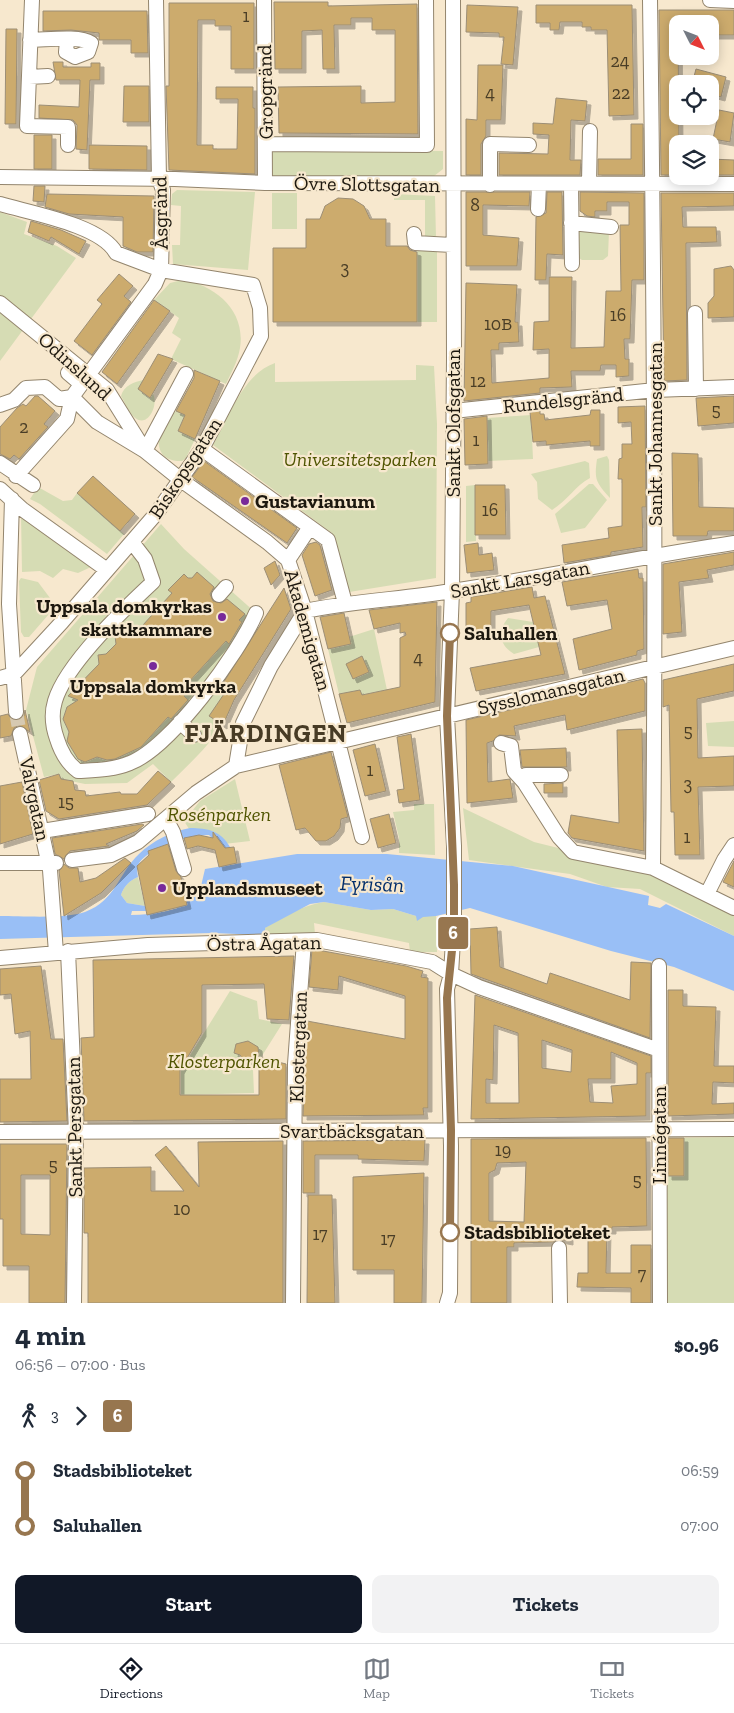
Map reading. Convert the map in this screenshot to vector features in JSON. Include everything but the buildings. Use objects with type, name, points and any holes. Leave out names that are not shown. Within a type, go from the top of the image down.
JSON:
[{"type":"street","points":[[32,0],[27,126],[68,128],[68,145]]},
{"type":"street","name":"Åsgränd","points":[[16,476],[67,419],[72,397],[84,378],[155,284],[161,270],[163,190],[160,179],[156,0]]},
{"type":"street","name":"Gropgränd","points":[[264,0],[265,184]]},
{"type":"street","name":"Övre Slottsgatan","points":[[266,144],[427,145],[426,0]]},
{"type":"street","name":"Sankt Olofsgatan","points":[[451,974],[454,931],[454,846],[447,716],[452,592],[453,0]]},
{"type":"street","name":"Sankt Johannesgatan","points":[[650,0],[656,554],[653,868]]},
{"type":"street","points":[[710,0],[734,1]]},
{"type":"street","points":[[30,40],[67,40]]},
{"type":"street","points":[[29,77],[48,76]]},
{"type":"street","points":[[589,184],[590,131]]},
{"type":"street","points":[[490,185],[490,144],[529,145]]},
{"type":"street","name":"Övre Slottsgatan","points":[[0,177],[160,179],[265,184],[734,184]]},
{"type":"street","points":[[538,209],[539,184]]},
{"type":"street","points":[[571,184],[572,264]]},
{"type":"street","points":[[0,204],[95,233],[112,245],[116,253],[161,270]]},
{"type":"street","points":[[571,223],[611,227]]},
{"type":"street","points":[[414,234],[415,243],[452,245]]},
{"type":"street","name":"Biskopsgatan","points":[[14,674],[155,515],[202,449],[261,336],[260,308],[253,285],[161,270]]},
{"type":"street","name":"Odinslund","points":[[0,303],[84,378],[107,390],[146,450],[180,480]]},
{"type":"street","points":[[695,313],[696,389]]},
{"type":"street","points":[[68,373],[84,378]]},
{"type":"street","points":[[0,405],[14,400],[26,388],[45,387],[59,399],[72,397],[97,422],[146,450],[186,374]]},
{"type":"street","name":"Rundelsgränd","points":[[453,411],[654,390],[734,388]]},
{"type":"street","points":[[202,449],[328,540],[345,603]]},
{"type":"street","points":[[0,463],[16,476],[33,485]]},
{"type":"street","name":"Akademigatan","points":[[180,480],[267,542],[288,560],[305,611],[362,837]]},
{"type":"street","points":[[0,489],[107,570]]},
{"type":"street","points":[[12,499],[9,604],[16,712]]},
{"type":"street","points":[[288,560],[310,527]]},
{"type":"street","name":"Sankt Larsgatan","points":[[305,611],[345,603],[452,592],[656,554],[734,544]]},
{"type":"street","points":[[135,546],[145,559],[153,582],[100,636],[74,667],[55,702],[53,727],[63,755],[72,767],[78,771],[104,770],[131,763],[147,754],[180,722],[208,690],[256,613]]},
{"type":"street","points":[[72,860],[111,855],[125,849],[144,838],[196,793],[236,766],[243,722],[271,666],[305,611]]},
{"type":"street","name":"Sysslomansgatan","points":[[236,766],[734,648]]},
{"type":"street","points":[[0,678],[14,674]]},
{"type":"street","points":[[180,722],[194,735]]},
{"type":"street","name":"Valvgatan","points":[[20,734],[42,831],[52,863],[53,913]]},
{"type":"street","points":[[501,743],[511,746],[514,771],[524,782],[559,837],[573,852],[653,868],[734,908]]},
{"type":"street","points":[[524,782],[526,775],[561,775]]},
{"type":"street","points":[[42,831],[148,814]]},
{"type":"street","points":[[166,819],[173,832],[184,869]]},
{"type":"street","points":[[707,894],[724,860],[734,845]]},
{"type":"street","points":[[0,863],[52,863]]},
{"type":"street","name":"Sankt Persgatan","points":[[53,913],[60,949],[75,1076],[74,1303]]},
{"type":"street","name":"Östra Ågatan","points":[[0,958],[60,949],[317,940],[432,962],[451,974],[479,987],[659,1050]]},
{"type":"street","name":"Klostergatan","points":[[293,1303],[295,1064],[304,941]]},
{"type":"street","name":"Linnégatan","points":[[659,966],[660,1303]]},
{"type":"street","points":[[450,1300],[451,1130],[447,998],[451,974]]},
{"type":"street","name":"Svartbäcksgatan","points":[[0,1132],[734,1129]]},
{"type":"street","points":[[559,1248],[560,1303]]},
{"type":"green space","points":[[272,149],[443,151],[443,169],[429,180],[272,177]]},
{"type":"green space","points":[[177,190],[255,192],[248,270],[173,264],[172,245],[180,245],[181,206],[171,205],[172,194]]},
{"type":"green space","points":[[272,193],[297,193],[297,229],[272,229]]},
{"type":"green space","points":[[394,194],[435,196],[436,238],[425,238],[425,200],[394,200]]},
{"type":"green space","points":[[0,212],[27,222],[24,234],[57,246],[76,258],[0,361]]},
{"type":"green space","points":[[609,231],[608,256],[603,260],[582,260],[576,256],[575,232]]},
{"type":"green space","points":[[417,251],[437,251],[437,322],[417,322]]},
{"type":"green space","points":[[182,280],[194,283],[217,294],[226,302],[238,322],[241,335],[240,348],[226,384],[171,359],[181,339],[172,333],[179,318],[154,300],[170,283]]},
{"type":"green space","name":"Universitetsparken","points":[[275,363],[275,382],[416,380],[416,365],[434,366],[437,424],[436,578],[343,593],[332,533],[213,445],[245,387],[264,369]]},
{"type":"green space","points":[[144,380],[138,389],[150,398],[153,394],[155,404],[148,418],[139,420],[132,415],[121,396],[124,389],[133,383]]},
{"type":"green space","points":[[176,411],[185,415],[178,431],[195,439],[186,458],[182,461],[171,460],[164,456],[159,442],[160,433],[164,425]]},
{"type":"green space","points":[[531,415],[533,459],[488,461],[487,418]]},
{"type":"green space","points":[[607,456],[609,460],[610,498],[599,484],[596,476],[597,459]]},
{"type":"green space","points":[[585,461],[589,463],[590,478],[562,502],[552,510],[538,499],[537,482],[531,474]]},
{"type":"green space","points":[[589,484],[593,484],[607,500],[585,528],[561,533],[555,514]]},
{"type":"green space","points":[[475,485],[476,541],[466,542],[466,486]]},
{"type":"green space","points":[[38,487],[63,501],[72,500],[77,493],[124,534],[107,554],[40,504],[30,499]]},
{"type":"green space","points":[[21,515],[92,565],[91,567],[78,573],[63,569],[53,578],[40,571],[22,572]]},
{"type":"green space","points":[[161,524],[184,549],[256,613],[258,629],[218,691],[234,700],[229,713],[207,745],[171,782],[153,764],[127,783],[85,784],[61,779],[59,774],[44,777],[26,710],[37,667]]},
{"type":"green space","points":[[21,578],[38,582],[56,606],[29,637],[24,637],[21,632],[19,581]]},
{"type":"green space","points":[[508,618],[533,622],[539,647],[514,654],[509,650],[501,638],[502,628]]},
{"type":"green space","points":[[374,629],[387,690],[362,695],[339,694],[328,649],[351,644],[349,637]]},
{"type":"green space","points":[[734,721],[734,747],[708,746],[706,723]]},
{"type":"green space","name":"Rosénparken","points":[[235,779],[250,841],[224,844],[211,833],[191,832],[184,821],[200,801]]},
{"type":"green space","points":[[414,804],[434,804],[435,855],[399,853],[399,838],[393,812],[414,810]]},
{"type":"green space","points":[[463,808],[534,842],[667,875],[734,908],[734,936],[640,889],[607,887],[570,874],[469,860]]},
{"type":"green space","points":[[138,877],[145,906],[127,903],[121,895],[127,884]]},
{"type":"green space","points":[[324,902],[371,910],[393,909],[416,916],[436,916],[437,952],[410,952],[409,943],[314,923],[315,934],[266,935],[265,928],[279,919],[301,908]]},
{"type":"green space","name":"Klosterparken","points":[[230,991],[257,1001],[259,1019],[282,1024],[253,1070],[254,1093],[181,1095],[181,1070]]},
{"type":"green space","points":[[734,1137],[734,1303],[667,1303],[665,1138]]},
{"type":"water","name":"Fyrisån","points":[[190,828],[203,829],[218,834],[230,847],[223,849],[209,835],[201,835],[170,843],[150,853],[138,865],[138,877],[127,884],[121,895],[127,903],[145,906],[146,911],[132,911],[131,915],[166,911],[198,899],[205,869],[297,854],[387,854],[513,866],[649,896],[648,905],[660,908],[666,904],[734,936],[734,991],[674,967],[611,951],[470,908],[423,917],[417,921],[416,916],[393,909],[371,910],[324,902],[310,904],[265,928],[266,935],[212,933],[0,939],[0,916],[67,916],[85,912],[95,907],[110,894],[132,862],[144,849],[163,837]]},
{"type":"waterway","points":[[186,900],[194,896]]},
{"type":"tunnel","points":[[16,712],[20,734]]},
{"type":"bus line","name":"6","points":[[450,633],[447,716],[454,846],[454,931],[451,974],[447,989],[451,1130],[450,1232]]},
{"type":"place","name":"Gustavianum","points":[[245,501]]},
{"type":"place","name":"Uppsala domkyrkas skattkammare","points":[[222,617]]},
{"type":"place","name":"Saluhallen","points":[[450,633]]},
{"type":"place","name":"Uppsala domkyrka","points":[[153,666]]},
{"type":"place","name":"Upplandsmuseet","points":[[162,888]]},
{"type":"place","name":"Stadsbiblioteket","points":[[450,1232]]},
{"type":"district","name":"FJÄRDINGEN","points":[[266,733]]}]
